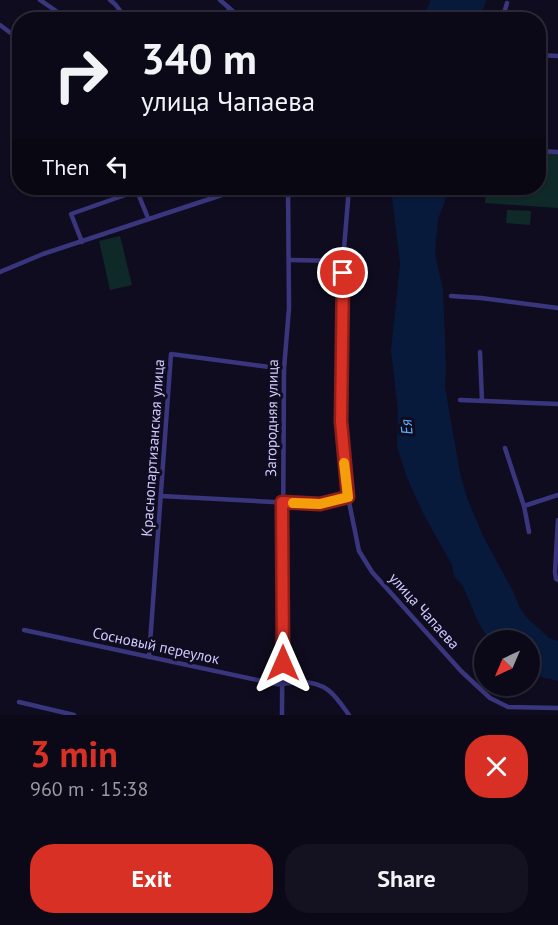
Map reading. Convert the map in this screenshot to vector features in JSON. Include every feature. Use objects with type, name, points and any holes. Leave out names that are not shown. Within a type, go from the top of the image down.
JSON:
[{"type":"street","points":[[40,0],[57,12]]},
{"type":"street","points":[[110,0],[121,12]]},
{"type":"street","points":[[220,0],[234,12]]},
{"type":"street","points":[[504,12],[507,3]]},
{"type":"street","points":[[227,12],[230,9]]},
{"type":"street","points":[[547,49],[546,55],[558,56]]},
{"type":"street","points":[[82,242],[71,214],[126,195]]},
{"type":"street","points":[[139,195],[148,218]]},
{"type":"street","points":[[0,272],[43,254],[216,195]]},
{"type":"street","name":"Загородняя улица","points":[[282,715],[284,369],[290,260],[288,195]]},
{"type":"street","name":"улица Чапаева","points":[[348,195],[343,261],[341,421],[348,497],[359,551],[365,562],[470,680],[502,706],[558,708]]},
{"type":"street","points":[[290,260],[343,261]]},
{"type":"street","points":[[451,296],[558,308]]},
{"type":"street","points":[[480,352],[482,401]]},
{"type":"street","name":"Краснопартизанская улица","points":[[149,657],[171,354],[284,369]]},
{"type":"street","points":[[460,400],[558,404]]},
{"type":"street","points":[[505,448],[530,532]]},
{"type":"street","points":[[524,506],[558,495]]},
{"type":"street","points":[[161,496],[320,504],[348,497]]},
{"type":"street","points":[[557,579],[555,572],[558,520]]},
{"type":"street","name":"Сосновый переулок","points":[[24,630],[283,685]]},
{"type":"street","points":[[283,685],[300,682],[327,687],[349,715]]},
{"type":"street","points":[[19,702],[74,715]]},
{"type":"green space","points":[[546,153],[558,154],[558,208],[485,203],[486,195],[546,195]]},
{"type":"green space","points":[[507,210],[531,211],[530,225],[506,223]]},
{"type":"green space","points":[[120,236],[132,285],[110,290],[99,241]]},
{"type":"water","points":[[431,0],[486,0],[482,12],[425,12]]},
{"type":"water","name":"Ея","points":[[392,195],[447,195],[438,219],[435,253],[443,290],[445,387],[460,473],[467,498],[484,538],[520,608],[528,619],[549,638],[558,641],[558,681],[540,676],[540,630],[483,630],[463,586],[454,576],[452,565],[424,515],[407,478],[397,446],[398,410],[391,351],[400,264]]},
{"type":"slow traffic","points":[[293,503],[320,504],[348,497],[344,463]]},
{"type":"route","points":[[283,663],[282,502],[320,504],[348,497],[341,421],[343,273]]}]
